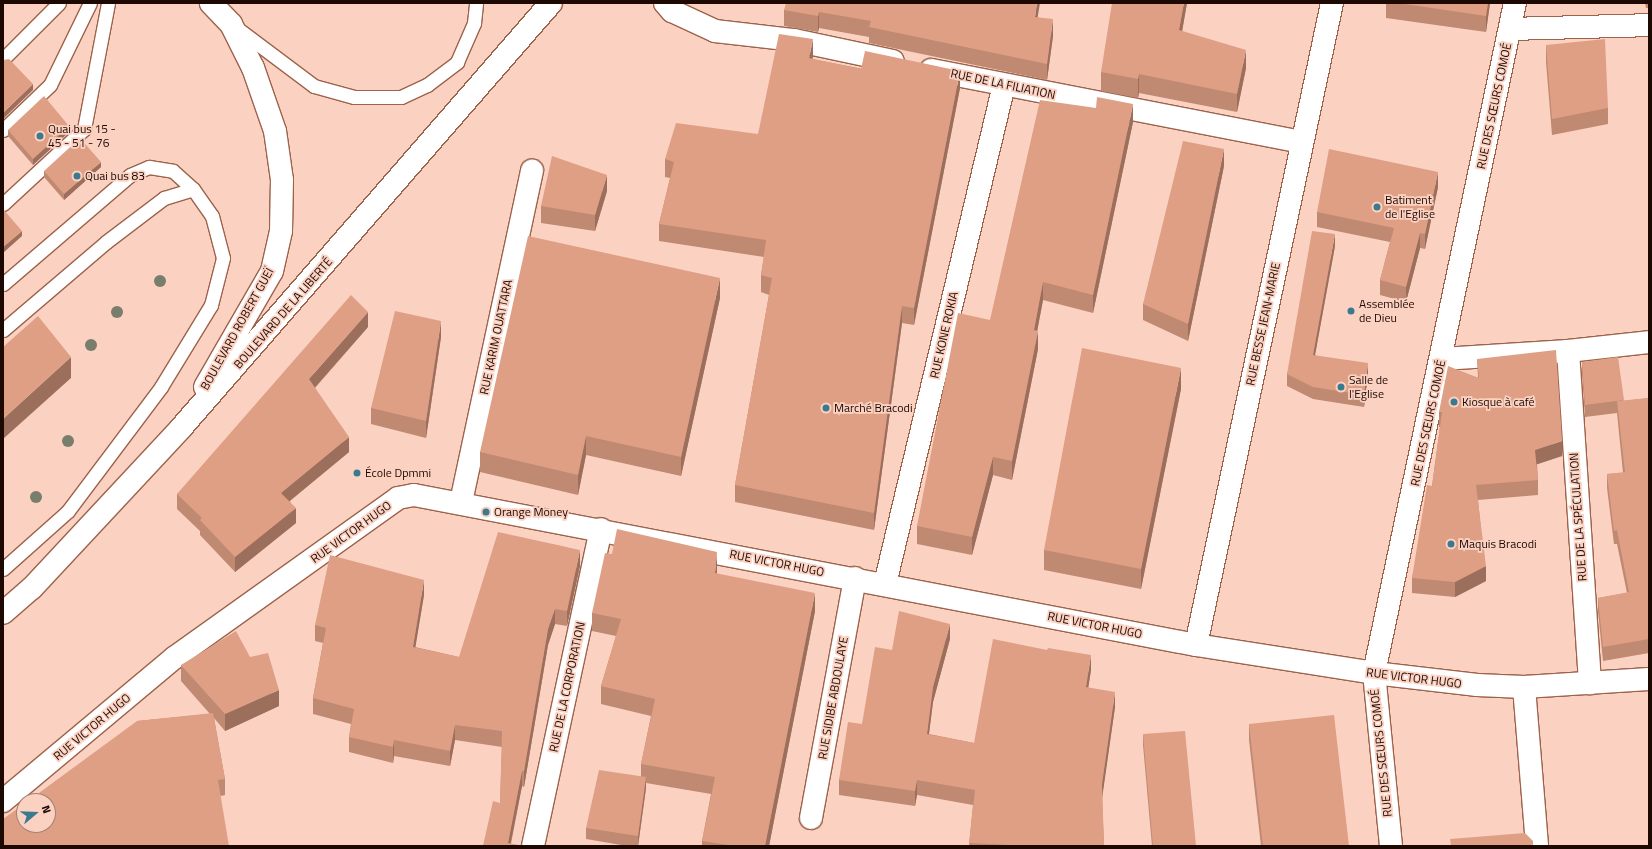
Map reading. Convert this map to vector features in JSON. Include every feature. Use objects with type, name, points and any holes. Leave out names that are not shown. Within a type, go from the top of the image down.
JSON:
[{"type":"street","name":"BOULEVARD ROBERT GUEÏ","points":[[181,428],[272,271],[281,231],[282,180],[275,131],[253,68],[231,24],[211,3]]},
{"type":"street","name":"BOULEVARD DE LA LIBERTÉ","points":[[3,613],[32,588],[181,428],[552,3]]},
{"type":"street","name":"RUE DE LA FILIATION","points":[[665,3],[672,11],[715,30],[794,40],[1004,85],[1301,142]]},
{"type":"street","name":"RUE BESSE JEAN-MARIE","points":[[1196,645],[1301,142],[1332,3]]},
{"type":"street","name":"RUE DES SŒURS COMOÉ","points":[[1391,846],[1374,673],[1442,359],[1515,3]]},
{"type":"street","points":[[1510,29],[1649,25]]},
{"type":"street","name":"RUE KONE ROKIA","points":[[885,584],[1004,85]]},
{"type":"street","name":"RUE KARIM OUATTARA","points":[[461,502],[532,171]]},
{"type":"street","points":[[1442,359],[1568,352],[1649,342]]},
{"type":"street","name":"RUE DE LA SPÉCULATION","points":[[1568,352],[1590,683]]},
{"type":"street","name":"RUE VICTOR HUGO","points":[[3,801],[174,658],[398,498],[414,495],[461,502],[1196,645],[1374,673],[1524,687],[1649,679]]},
{"type":"street","name":"RUE DE LA CORPORATION","points":[[533,846],[601,529]]},
{"type":"street","name":"RUE SIDIBE ABDOULAYE","points":[[811,818],[855,578]]},
{"type":"street","points":[[1524,687],[1537,846]]},
{"type":"lane","points":[[3,60],[59,3]]},
{"type":"lane","points":[[3,130],[50,85],[90,3]]},
{"type":"lane","points":[[3,204],[84,129],[108,3]]},
{"type":"lane","points":[[231,24],[314,86],[354,97],[401,97],[427,85],[457,62],[474,23],[476,3]]},
{"type":"lane","points":[[3,284],[130,175],[149,167],[173,171],[193,189],[212,216],[223,258],[211,305],[161,387],[68,511],[3,569]]},
{"type":"lane","points":[[3,330],[106,242],[164,198],[193,189]]},
{"type":"building","points":[[786,3],[1037,3],[1035,17],[1053,19],[1047,64],[869,27],[871,21],[819,12],[818,16],[784,10]]},
{"type":"building","points":[[1112,3],[1184,3],[1179,30],[1246,50],[1237,94],[1139,74],[1138,79],[1101,72]]},
{"type":"building","points":[[1398,3],[1488,3],[1486,16]]},
{"type":"building","points":[[779,34],[813,39],[809,58],[861,69],[865,51],[960,71],[914,308],[902,306],[874,513],[735,485],[772,278],[761,275],[766,240],[659,224],[674,162],[665,159],[676,123],[758,134]]},
{"type":"building","points":[[1605,39],[1608,108],[1552,119],[1546,45]]},
{"type":"building","points":[[9,59],[33,84],[3,113],[3,60]]},
{"type":"building","points":[[44,96],[69,126],[33,159],[8,130]]},
{"type":"building","points":[[1097,97],[1133,104],[1093,295],[1043,282],[1034,330],[1038,331],[1012,461],[993,457],[972,537],[917,526],[958,313],[990,320],[1040,100],[1096,108]]},
{"type":"building","points":[[80,138],[101,162],[64,194],[44,171]]},
{"type":"building","points":[[1183,141],[1224,149],[1188,324],[1143,304]]},
{"type":"building","name":"Batiment de l'Eglise","points":[[1329,149],[1438,172],[1425,234],[1420,233],[1406,287],[1380,280],[1394,228],[1317,212]]},
{"type":"building","points":[[552,156],[607,175],[595,215],[541,206]]},
{"type":"building","points":[[3,209],[22,231],[3,247]]},
{"type":"building","points":[[1312,231],[1335,234],[1313,355],[1368,363],[1364,395],[1313,387],[1287,374]]},
{"type":"building","points":[[528,236],[720,278],[681,457],[586,436],[578,475],[480,452]]},
{"type":"building","points":[[351,295],[368,312],[309,379],[349,437],[281,493],[296,508],[235,557],[200,520],[202,518],[177,494]]},
{"type":"building","points":[[395,311],[441,321],[426,421],[371,408]]},
{"type":"building","points":[[38,316],[71,357],[3,419],[3,347]]},
{"type":"building","points":[[1082,348],[1181,368],[1141,569],[1044,550]]},
{"type":"building","points":[[1556,350],[1562,441],[1535,450],[1538,480],[1476,485],[1486,566],[1455,582],[1412,578],[1427,485],[1432,486],[1442,412],[1439,412],[1448,366],[1479,378],[1477,359]]},
{"type":"building","points":[[1618,357],[1624,400],[1585,405],[1582,362]]},
{"type":"building","points":[[1649,398],[1649,639],[1603,647],[1598,598],[1629,592],[1617,530],[1614,531],[1607,474],[1625,472],[1617,401]]},
{"type":"building","points":[[617,529],[717,552],[715,573],[815,593],[765,846],[735,846],[702,841],[715,777],[641,764],[655,699],[601,686],[621,619],[592,613],[605,553],[612,554]]},
{"type":"building","points":[[498,532],[580,550],[567,611],[555,609],[548,629],[524,771],[522,771],[508,843],[525,846],[483,846],[493,801],[500,803],[502,731],[455,725],[450,751],[394,740],[393,747],[349,737],[354,709],[313,698],[326,628],[315,625],[330,555],[424,580],[413,647],[459,657]]},
{"type":"building","points":[[899,611],[950,624],[933,687],[927,734],[974,743],[993,639],[1047,650],[1048,648],[1091,655],[1086,687],[1115,692],[1102,784],[1104,846],[1032,846],[969,843],[975,790],[917,780],[915,791],[839,780],[848,722],[862,724],[875,647],[892,650]]},
{"type":"building","points":[[236,631],[250,657],[268,653],[279,690],[225,714],[181,665]]},
{"type":"building","points":[[213,713],[225,779],[218,780],[229,846],[3,846],[3,819],[16,810],[16,833],[56,833],[56,793],[39,793],[137,721]]},
{"type":"building","points":[[1334,715],[1349,846],[1263,846],[1249,724]]},
{"type":"building","points":[[1185,731],[1196,846],[1153,846],[1143,734]]},
{"type":"building","points":[[599,770],[646,777],[638,836],[586,828]]},
{"type":"building","points":[[1525,833],[1533,841],[1533,846],[1451,846],[1450,839]]},
{"type":"place","name":"Quai bus 15 - 45 - 51 - 76","points":[[40,136]]},
{"type":"place","name":"Quai bus 83","points":[[77,176]]},
{"type":"place","name":"Batiment de l'Eglise","points":[[1377,207]]},
{"type":"place","name":"Assemblée de Dieu","points":[[1351,311]]},
{"type":"place","name":"Salle de l'Eglise","points":[[1341,387]]},
{"type":"place","name":"Kiosque à café","points":[[1454,402]]},
{"type":"place","name":"Marché Bracodi","points":[[826,408]]},
{"type":"place","name":"École Dpmmi","points":[[357,473]]},
{"type":"place","name":"Orange Money","points":[[486,512]]},
{"type":"place","name":"Maquis Bracodi","points":[[1451,544]]}]
